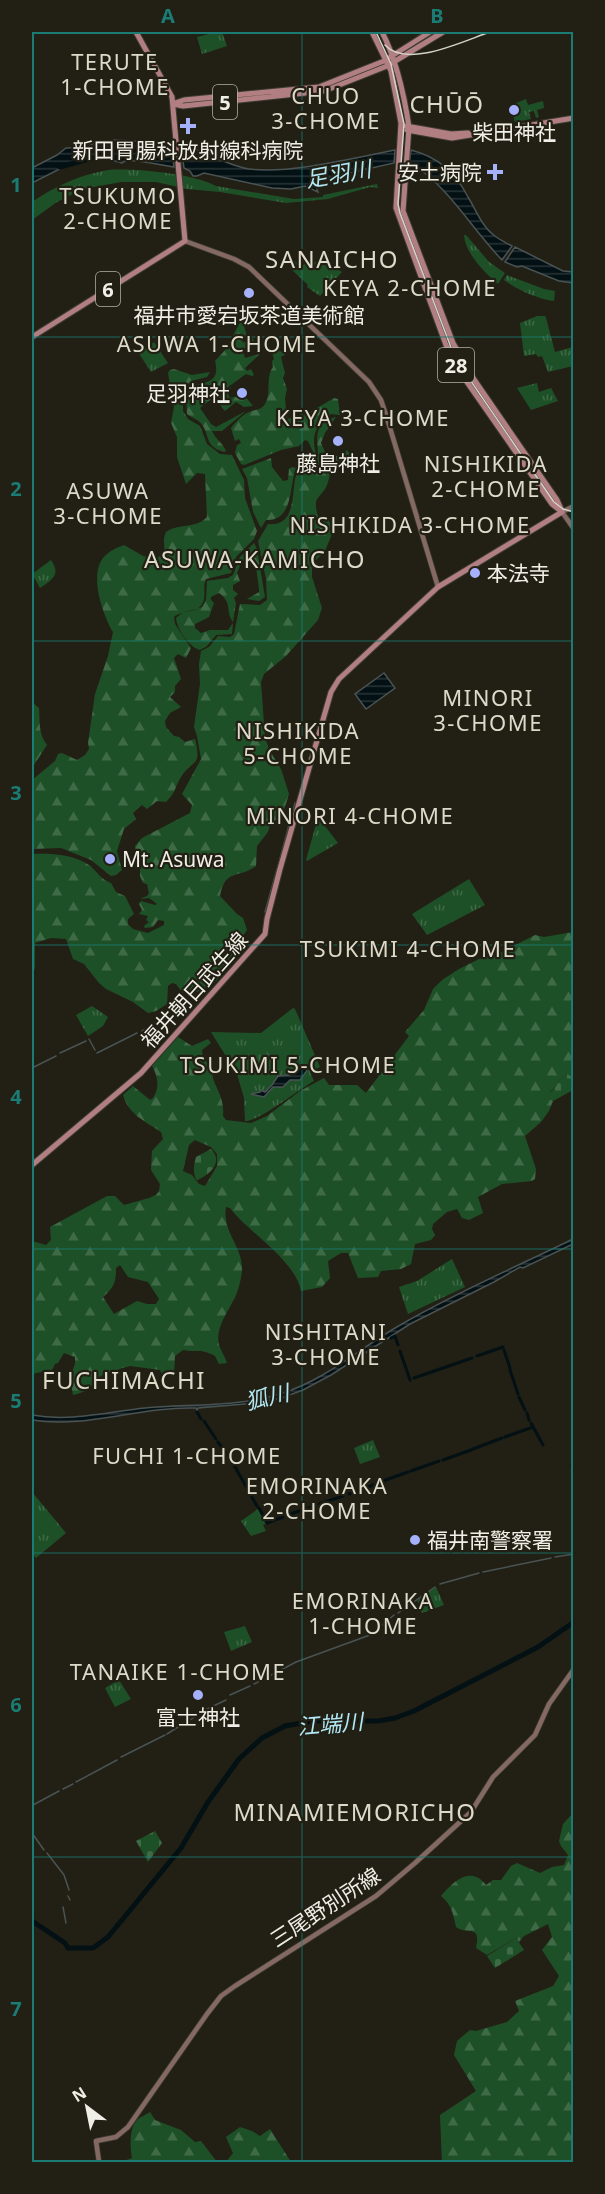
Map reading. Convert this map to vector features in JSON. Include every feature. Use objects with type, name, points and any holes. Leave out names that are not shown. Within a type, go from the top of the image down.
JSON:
[{"type":"main road","points":[[136,32],[162,77],[173,104],[185,241],[234,258],[249,267],[343,355],[377,393],[387,418],[438,587]]},
{"type":"main road","points":[[372,32],[388,62],[401,128],[408,131],[475,133],[573,118]]},
{"type":"main road","points":[[382,32],[394,58],[408,131]]},
{"type":"main road","points":[[394,58],[399,51],[430,32]]},
{"type":"main road","points":[[388,62],[443,32]]},
{"type":"main road","points":[[388,44],[399,51]]},
{"type":"main road","name":"5","points":[[173,104],[184,106],[319,92],[388,62]]},
{"type":"main road","name":"28","points":[[401,128],[395,194],[397,212],[452,359],[552,504],[562,512]]},
{"type":"main road","name":"28","points":[[408,131],[403,209],[459,356],[557,500],[562,512]]},
{"type":"main road","name":"6","points":[[32,337],[185,241]]},
{"type":"main road","points":[[573,506],[562,512],[573,529]]},
{"type":"main road","name":"福井朝日武生線","points":[[32,1165],[141,1073],[265,934],[274,892],[331,692],[339,679],[438,587],[562,512]]},
{"type":"main road","name":"三尾野別所線","points":[[99,2163],[96,2141],[116,2137],[128,2127],[221,1996],[376,1896],[466,1817],[497,1772],[532,1739],[553,1697],[573,1669]]},
{"type":"green space","points":[[222,32],[227,46],[202,54],[197,37]]},
{"type":"green space","points":[[526,99],[528,105],[543,101],[544,108],[537,110],[539,117],[536,118],[534,111],[529,112],[531,119],[515,122],[511,108],[514,104]]},
{"type":"green space","points":[[108,170],[148,171],[179,175],[216,186],[294,199],[323,197],[323,195],[377,184],[378,188],[370,187],[328,199],[286,203],[187,189],[156,182],[121,182],[83,189],[57,202],[32,220],[32,202],[41,196],[78,178]]},
{"type":"green space","points":[[464,235],[489,262],[505,273],[498,284],[472,256]]},
{"type":"green space","points":[[310,260],[319,263],[322,260],[342,272],[320,296],[307,287],[308,285],[290,268],[294,261],[303,265]]},
{"type":"green space","points":[[507,275],[555,291],[554,301],[516,288],[504,280]]},
{"type":"green space","points":[[537,316],[546,318],[555,352],[573,347],[573,366],[548,372],[542,356],[538,357],[536,354],[524,356],[520,323]]},
{"type":"green space","points":[[240,322],[243,323],[247,336],[242,339],[243,343],[252,338],[257,344],[242,349],[245,358],[260,354],[245,368],[247,371],[251,369],[254,375],[246,374],[228,387],[229,389],[231,387],[231,391],[228,394],[230,398],[244,395],[253,406],[244,407],[236,402],[225,411],[214,397],[200,408],[211,424],[216,427],[246,411],[222,431],[212,431],[225,448],[224,452],[211,444],[202,424],[187,414],[186,398],[191,386],[212,380],[216,373],[215,361],[227,348]]},
{"type":"green space","points":[[154,342],[168,363],[151,372],[138,352]]},
{"type":"green space","points":[[275,348],[285,354],[281,357],[285,373],[283,378],[287,389],[285,398],[287,419],[305,415],[334,398],[338,399],[340,415],[331,414],[318,427],[314,436],[315,456],[308,441],[305,440],[299,446],[281,450],[244,465],[235,453],[237,445],[241,443],[239,439],[235,441],[231,428],[244,415],[260,409],[265,404],[269,376],[273,367],[272,352]]},
{"type":"green space","points":[[174,369],[192,375],[210,372],[207,377],[191,381],[186,386],[183,395],[183,411],[188,419],[200,426],[207,444],[220,454],[232,455],[244,480],[245,498],[257,531],[254,539],[236,557],[231,573],[206,579],[204,598],[200,607],[174,617],[175,624],[191,648],[186,658],[178,654],[174,658],[181,679],[170,697],[181,707],[170,713],[165,721],[166,727],[174,736],[185,742],[195,739],[197,759],[185,771],[166,802],[157,801],[147,809],[142,805],[133,813],[136,819],[124,829],[117,851],[122,870],[111,876],[91,860],[61,848],[32,849],[32,780],[55,761],[58,754],[62,753],[77,760],[89,749],[95,694],[108,656],[113,632],[105,616],[97,585],[99,566],[103,558],[124,545],[143,556],[155,559],[163,554],[166,532],[198,523],[207,517],[205,474],[197,473],[186,484],[177,457],[177,437],[171,423],[174,407],[168,373]]},
{"type":"green space","points":[[537,383],[539,392],[551,388],[558,401],[531,410],[517,388]]},
{"type":"green space","points":[[336,417],[321,443],[325,452],[340,457],[347,450],[353,459],[341,460],[333,464],[326,487],[318,497],[316,504],[318,516],[328,520],[334,529],[325,551],[315,561],[312,569],[312,577],[322,608],[318,620],[286,656],[264,674],[261,682],[265,738],[281,769],[289,794],[283,813],[270,825],[268,832],[257,846],[256,866],[225,881],[220,896],[243,918],[247,930],[231,953],[235,960],[213,984],[200,991],[183,993],[176,984],[172,983],[168,986],[167,1004],[148,1013],[99,983],[84,964],[73,959],[66,939],[51,938],[35,943],[35,967],[32,980],[32,854],[68,856],[89,865],[102,878],[111,883],[116,892],[125,896],[134,914],[128,919],[128,924],[133,929],[148,933],[164,925],[164,921],[158,920],[153,927],[145,928],[144,926],[149,922],[146,920],[148,916],[139,914],[142,910],[139,904],[141,901],[157,904],[149,898],[140,899],[149,893],[147,884],[143,883],[140,869],[136,865],[135,846],[142,838],[190,813],[192,805],[182,794],[201,759],[194,727],[200,684],[201,651],[209,647],[218,636],[230,637],[234,634],[240,604],[260,605],[267,600],[266,579],[258,541],[268,524],[277,524],[288,516],[301,460],[310,455],[314,459],[318,457],[317,439],[320,428],[328,419]]},
{"type":"green space","points":[[271,458],[272,467],[283,481],[288,480],[289,469],[296,468],[286,509],[275,519],[266,520],[261,528],[253,512],[247,478],[242,469]]},
{"type":"green space","points":[[254,543],[265,597],[259,601],[247,599],[259,592],[259,589],[256,567],[251,561],[242,561],[237,573],[240,581],[233,585],[233,590],[238,594],[234,598],[236,603],[233,622],[226,600],[219,593],[211,597],[214,603],[209,617],[195,624],[195,628],[201,633],[210,630],[228,630],[233,623],[232,634],[216,635],[207,646],[200,650],[196,648],[184,637],[176,618],[182,613],[202,607],[206,600],[207,581],[233,575],[240,557]]},
{"type":"green space","points":[[51,560],[55,569],[54,576],[40,588],[32,574]]},
{"type":"green space","points":[[32,702],[39,708],[41,732],[47,745],[32,768]]},
{"type":"green space","points":[[318,817],[338,843],[307,861],[306,860]]},
{"type":"green space","points":[[469,879],[485,905],[427,935],[412,914]]},
{"type":"green space","points":[[573,932],[573,1077],[567,1074],[558,1081],[550,1092],[553,1095],[550,1099],[553,1101],[549,1111],[541,1122],[525,1136],[536,1169],[535,1179],[502,1184],[478,1197],[483,1213],[469,1220],[462,1218],[457,1209],[447,1212],[433,1224],[432,1229],[435,1235],[431,1240],[415,1244],[411,1264],[401,1269],[381,1271],[378,1277],[358,1278],[348,1253],[341,1253],[328,1261],[330,1278],[322,1287],[301,1291],[297,1280],[281,1258],[230,1208],[226,1207],[227,1224],[239,1254],[242,1270],[236,1294],[222,1322],[218,1339],[227,1363],[219,1364],[215,1356],[205,1352],[183,1350],[175,1356],[174,1375],[163,1376],[160,1370],[130,1366],[119,1369],[119,1372],[104,1374],[86,1390],[73,1395],[69,1372],[72,1372],[75,1357],[64,1353],[51,1372],[32,1374],[32,1241],[46,1245],[51,1240],[50,1227],[107,1196],[115,1196],[124,1205],[149,1198],[159,1191],[160,1184],[151,1170],[152,1151],[163,1139],[161,1132],[133,1113],[123,1095],[133,1086],[150,1100],[153,1098],[157,1090],[157,1082],[152,1066],[178,1037],[192,1046],[208,1039],[211,1043],[202,1050],[203,1058],[212,1068],[222,1101],[223,1116],[226,1120],[251,1123],[267,1116],[300,1091],[324,1078],[329,1085],[357,1085],[366,1093],[409,1036],[405,1032],[424,1010],[433,989],[442,980],[479,959],[494,956],[535,935],[544,937]],"holes":[[[195,1140],[211,1147],[217,1154],[217,1166],[205,1186],[183,1171],[189,1145]],[[120,1265],[128,1277],[148,1282],[159,1299],[156,1304],[137,1301],[114,1314],[103,1297],[114,1284],[116,1268]]]},
{"type":"green space","points":[[92,1006],[108,1017],[103,1026],[88,1036],[76,1015]]},
{"type":"green space","points":[[293,1008],[320,1067],[310,1072],[314,1081],[269,1111],[245,1121],[244,1098],[237,1074],[211,1032],[261,1033]]},
{"type":"green space","points":[[567,1074],[573,1077],[573,1090],[553,1101],[550,1099],[552,1095],[550,1093],[558,1081]]},
{"type":"green space","points":[[211,1149],[216,1159],[214,1168],[197,1180],[194,1172],[196,1157]]},
{"type":"green space","points":[[452,1259],[465,1287],[408,1314],[399,1287],[417,1281]]},
{"type":"green space","points":[[373,1440],[380,1457],[360,1464],[354,1448]]},
{"type":"green space","points":[[32,1492],[66,1533],[36,1558],[32,1553]]},
{"type":"green space","points":[[258,1509],[267,1523],[263,1525],[266,1531],[251,1536],[241,1521]]},
{"type":"green space","points":[[436,1587],[444,1605],[422,1613],[417,1600]]},
{"type":"green space","points":[[245,1626],[252,1642],[231,1651],[224,1632]]},
{"type":"green space","points":[[119,1680],[131,1699],[115,1707],[105,1688]]},
{"type":"green space","points":[[573,1813],[573,2162],[442,2162],[440,2115],[476,2091],[454,2055],[457,2041],[470,2030],[476,2031],[507,2022],[519,2011],[515,2001],[553,1986],[559,1976],[542,1950],[552,1937],[548,1924],[524,1936],[519,1942],[516,1938],[487,1955],[476,1948],[477,1935],[475,1933],[456,1927],[450,1906],[441,1896],[456,1881],[468,1876],[480,1879],[486,1885],[493,1880],[501,1880],[511,1866],[517,1863],[540,1873],[552,1867],[564,1865],[568,1855],[559,1841],[563,1824]]},
{"type":"green space","points":[[155,1831],[162,1843],[148,1862],[136,1841]]},
{"type":"green space","points":[[516,1938],[524,1950],[495,1968],[487,1956]]},
{"type":"green space","points":[[150,2112],[155,2120],[181,2130],[195,2142],[201,2141],[217,2162],[121,2162],[132,2158],[131,2138],[134,2124]]},
{"type":"green space","points":[[240,2127],[260,2136],[270,2129],[291,2162],[226,2162],[233,2153],[226,2137]]},
{"type":"water","points":[[115,140],[171,143],[174,167],[127,160],[122,163],[89,154],[32,183],[32,168],[66,148]]},
{"type":"water","points":[[181,146],[204,152],[238,167],[265,170],[322,164],[395,150],[394,163],[314,181],[318,192],[305,186],[291,189],[272,188],[204,173],[193,176],[184,168]]},
{"type":"water","points":[[411,150],[445,167],[463,188],[486,228],[512,246],[502,260],[439,186],[414,165],[409,167]]},
{"type":"water","points":[[515,247],[563,271],[573,272],[573,283],[559,281],[522,266],[517,267],[505,262]]},
{"type":"water","points":[[384,673],[395,688],[366,709],[355,694]]},
{"type":"water","points":[[302,1067],[308,1069],[300,1080],[290,1080],[283,1087],[273,1087],[264,1097],[251,1094],[261,1090],[265,1092],[278,1076],[290,1075]]},
{"type":"water","points":[[573,1239],[573,1244],[523,1268],[520,1267],[410,1324],[331,1375],[284,1397],[257,1403],[198,1408],[197,1410],[196,1408],[175,1408],[155,1410],[73,1422],[32,1420],[32,1415],[89,1416],[145,1408],[230,1403],[280,1394],[328,1372],[423,1312]]},
{"type":"waterway","name":"足羽川","points":[[60,167],[103,155]]},
{"type":"waterway","points":[[291,820],[295,803]]},
{"type":"waterway","points":[[278,866],[289,825]]},
{"type":"waterway","points":[[265,912],[277,869]]},
{"type":"waterway","points":[[142,1031],[162,1019]]},
{"type":"waterway","points":[[97,1053],[137,1033]]},
{"type":"waterway","points":[[89,1039],[95,1050]]},
{"type":"waterway","points":[[60,1053],[86,1041]]},
{"type":"waterway","points":[[267,1053],[270,1058]]},
{"type":"waterway","points":[[32,1068],[56,1056]]},
{"type":"waterway","points":[[271,1061],[278,1076]]},
{"type":"waterway","points":[[391,1338],[395,1336],[398,1345]]},
{"type":"waterway","points":[[477,1356],[503,1347]]},
{"type":"waterway","points":[[504,1350],[510,1368]]},
{"type":"waterway","points":[[400,1351],[410,1380]]},
{"type":"waterway","points":[[414,1378],[472,1358]]},
{"type":"waterway","points":[[510,1370],[518,1394]]},
{"type":"waterway","points":[[519,1397],[525,1410]]},
{"type":"waterway","points":[[197,1412],[201,1419]]},
{"type":"waterway","points":[[527,1413],[529,1420]]},
{"type":"waterway","points":[[204,1421],[216,1439]]},
{"type":"waterway","points":[[531,1423],[543,1445]]},
{"type":"waterway","points":[[505,1437],[533,1427]]},
{"type":"waterway","points":[[473,1449],[502,1438]]},
{"type":"waterway","points":[[218,1442],[231,1460]]},
{"type":"waterway","points":[[443,1460],[471,1450]]},
{"type":"waterway","points":[[411,1471],[439,1461]]},
{"type":"waterway","points":[[234,1465],[257,1506]]},
{"type":"waterway","points":[[380,1482],[408,1472]]},
{"type":"waterway","points":[[349,1494],[376,1484]]},
{"type":"waterway","points":[[319,1504],[343,1496]]},
{"type":"waterway","points":[[287,1515],[315,1506]]},
{"type":"waterway","points":[[259,1508],[267,1523],[283,1517]]},
{"type":"waterway","points":[[555,1557],[574,1554]]},
{"type":"waterway","points":[[483,1572],[551,1558]]},
{"type":"waterway","points":[[440,1584],[479,1573]]},
{"type":"waterway","points":[[398,1613],[435,1587]]},
{"type":"waterway","points":[[254,1684],[296,1662],[370,1635],[394,1615]]},
{"type":"waterway","name":"江端川","points":[[32,1921],[65,1943],[68,1948],[93,1948],[108,1937],[181,1848],[208,1802],[239,1759],[262,1738],[285,1726],[313,1721],[378,1721],[414,1711],[538,1647],[574,1622]]},
{"type":"waterway","points":[[230,1695],[250,1686]]},
{"type":"waterway","points":[[205,1710],[226,1700]]},
{"type":"waterway","points":[[184,1724],[202,1712]]},
{"type":"waterway","points":[[167,1734],[181,1725]]},
{"type":"waterway","points":[[121,1757],[165,1735]]},
{"type":"waterway","points":[[76,1782],[117,1760]]},
{"type":"waterway","points":[[63,1789],[73,1784]]},
{"type":"waterway","points":[[33,1805],[59,1791]]},
{"type":"waterway","points":[[32,1833],[44,1850]]},
{"type":"waterway","points":[[47,1853],[64,1875],[69,1890]]},
{"type":"waterway","points":[[68,1896],[70,1900]]},
{"type":"waterway","points":[[63,1907],[66,1923]]},
{"type":"tram line","points":[[376,32],[391,64],[404,124],[398,204],[400,213],[455,358],[554,502],[563,509],[574,512]]},
{"type":"tram line","points":[[385,45],[395,52],[421,54],[490,32]]},
{"type":"place","name":"柴田神社","points":[[514,110]]},
{"type":"place","name":"新田胃腸科放射線科病院","points":[[188,126]]},
{"type":"place","name":"安土病院","points":[[495,172]]},
{"type":"place","name":"福井市愛宕坂茶道美術館","points":[[249,293]]},
{"type":"place","name":"足羽神社","points":[[242,393]]},
{"type":"place","name":"藤島神社","points":[[338,441]]},
{"type":"place","name":"本法寺","points":[[475,573]]},
{"type":"place","name":"Mt. Asuwa","points":[[110,859]]},
{"type":"place","name":"福井南警察署","points":[[415,1540]]},
{"type":"place","name":"富士神社","points":[[198,1695]]},
{"type":"district","name":"TERUTE 1-CHOME","points":[[115,74]]},
{"type":"district","name":"CHŪŌ","points":[[447,103]]},
{"type":"district","name":"CHUO 3-CHOME","points":[[326,108]]},
{"type":"district","name":"TSUKUMO 2-CHOME","points":[[118,208]]},
{"type":"district","name":"SANAICHO","points":[[332,258]]},
{"type":"district","name":"KEYA 2-CHOME","points":[[410,287]]},
{"type":"district","name":"ASUWA 1-CHOME","points":[[217,343]]},
{"type":"district","name":"KEYA 3-CHOME","points":[[363,417]]},
{"type":"district","name":"NISHIKIDA 2-CHOME","points":[[486,476]]},
{"type":"district","name":"ASUWA 3-CHOME","points":[[108,502]]},
{"type":"district","name":"NISHIKIDA 3-CHOME","points":[[410,524]]},
{"type":"district","name":"ASUWA-KAMICHO","points":[[255,558]]},
{"type":"district","name":"MINORI 3-CHOME","points":[[488,710]]},
{"type":"district","name":"NISHIKIDA 5-CHOME","points":[[298,742]]},
{"type":"district","name":"MINORI 4-CHOME","points":[[350,815]]},
{"type":"district","name":"TSUKIMI 4-CHOME","points":[[408,948]]},
{"type":"district","name":"TSUKIMI 5-CHOME","points":[[288,1064]]},
{"type":"district","name":"NISHITANI 3-CHOME","points":[[326,1344]]},
{"type":"district","name":"FUCHIMACHI","points":[[124,1379]]},
{"type":"district","name":"FUCHI 1-CHOME","points":[[187,1455]]},
{"type":"district","name":"EMORINAKA 2-CHOME","points":[[317,1498]]},
{"type":"district","name":"EMORINAKA 1-CHOME","points":[[363,1613]]},
{"type":"district","name":"TANAIKE 1-CHOME","points":[[178,1671]]},
{"type":"district","name":"MINAMIEMORICHO","points":[[355,1811]]},
{"type":"water label","name":"狐川","points":[[267,1396]]}]
